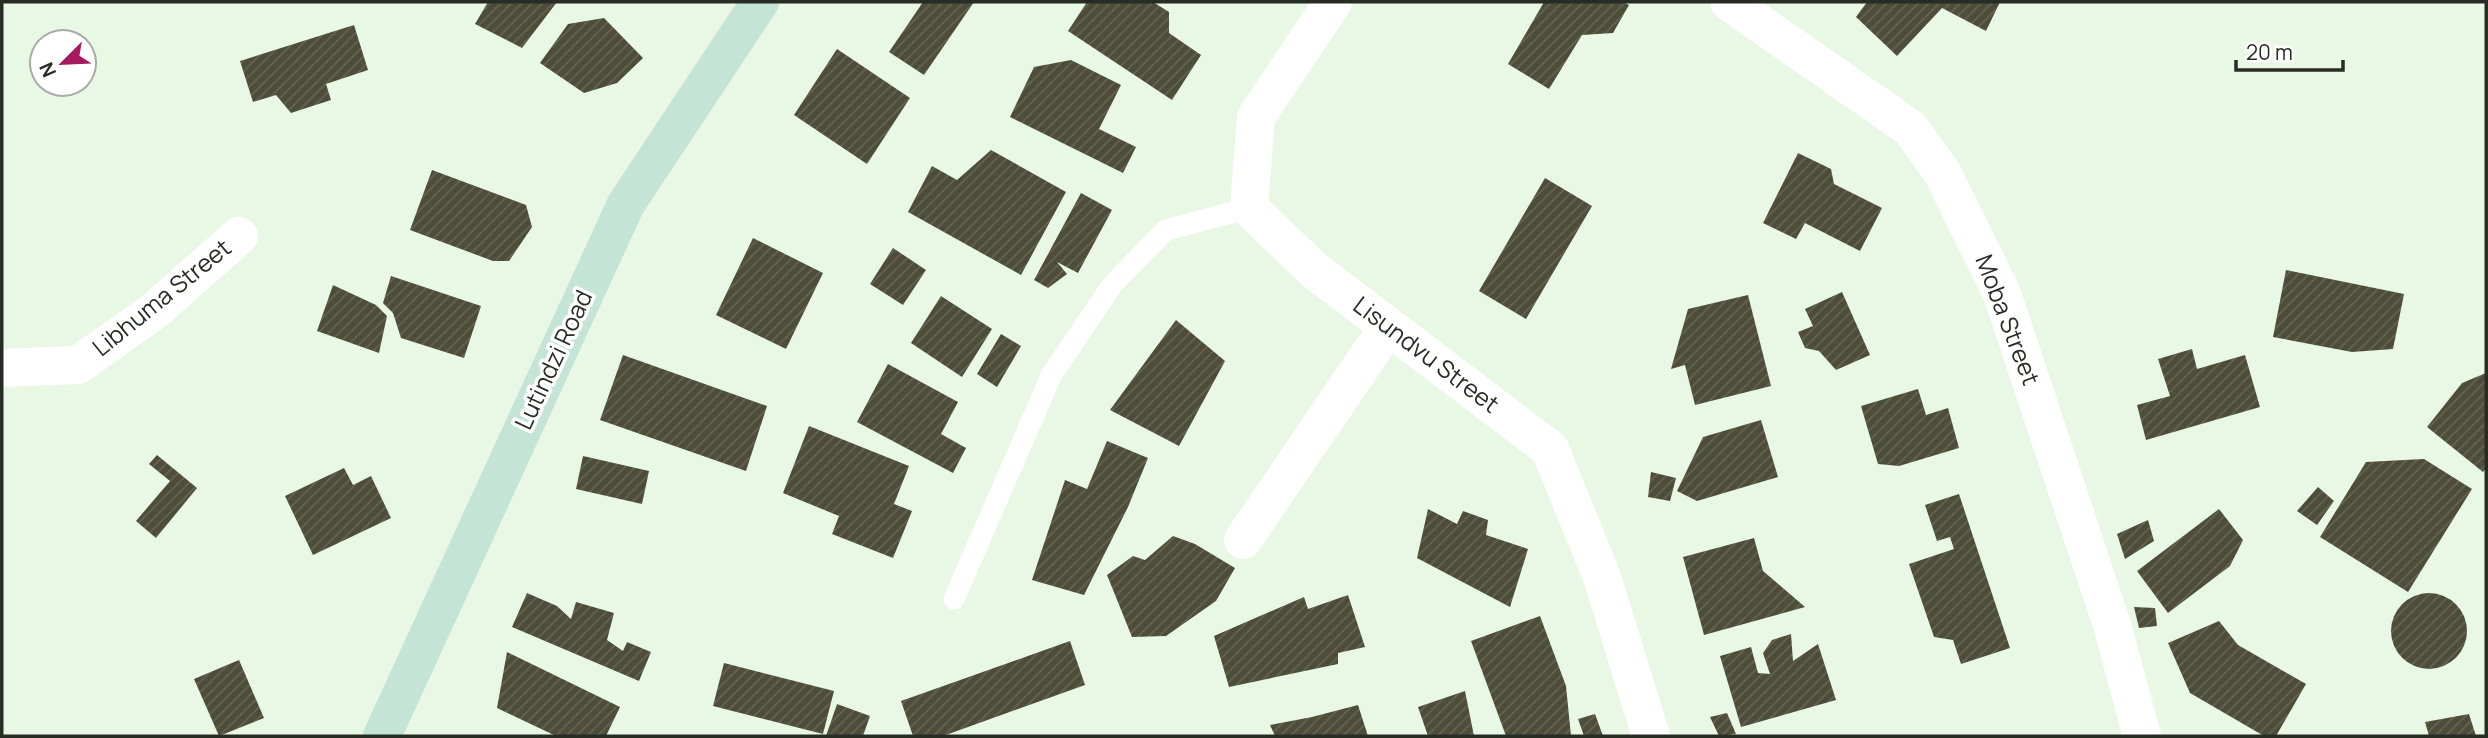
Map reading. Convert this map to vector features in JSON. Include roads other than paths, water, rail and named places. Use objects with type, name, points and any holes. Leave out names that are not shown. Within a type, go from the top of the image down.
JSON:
[{"type":"street","name":"Lutindzi Road","points":[[382,736],[626,204],[760,2]]},
{"type":"street","points":[[1249,208],[1256,117],[1333,2]]},
{"type":"street","name":"Moba Street","points":[[1728,2],[1910,128],[1942,174],[2002,295],[2112,625],[2143,736]]},
{"type":"street","name":"Lisundvu Street","points":[[1249,208],[1314,271],[1550,449],[1602,577],[1651,736]]},
{"type":"street","name":"Libhuma Street","points":[[2,368],[78,365],[154,311],[239,236]]},
{"type":"street","points":[[1243,540],[1388,327]]},
{"type":"lane","points":[[954,599],[1052,374],[1113,284],[1166,230],[1249,208]]}]
